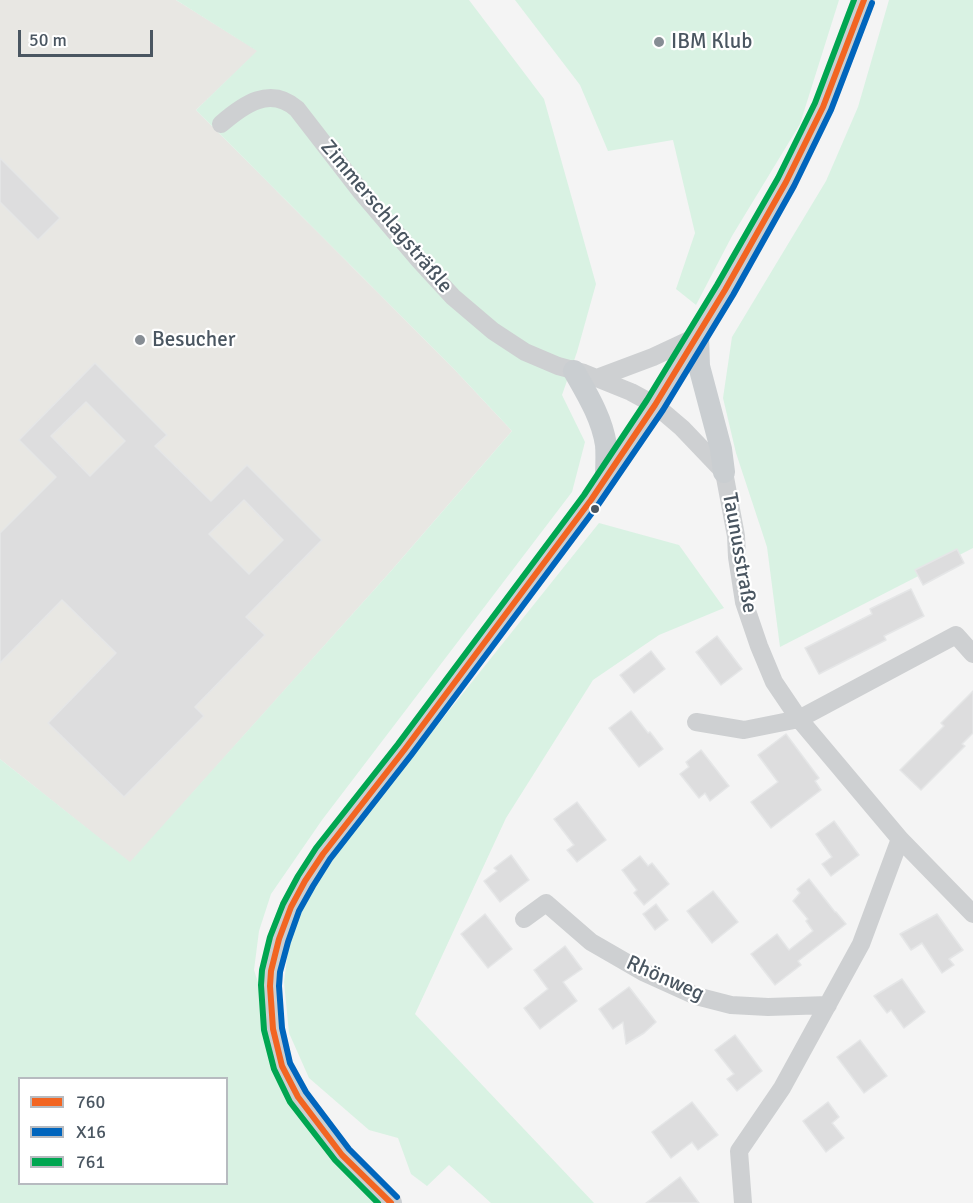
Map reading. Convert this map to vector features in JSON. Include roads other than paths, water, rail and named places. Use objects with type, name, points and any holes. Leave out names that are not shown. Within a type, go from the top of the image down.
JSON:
[{"type":"main road","points":[[391,1203],[342,1155],[298,1097],[282,1065],[273,1029],[266,981],[291,907],[323,854],[405,749],[606,478],[655,405],[758,235],[786,182],[823,107],[864,0]]},
{"type":"main road","points":[[698,336],[699,366],[717,433],[724,472]]},
{"type":"main road","points":[[574,371],[603,432],[606,448],[606,478]]},
{"type":"street","name":"Zimmerschlagsträßle","points":[[221,124],[245,104],[267,98],[285,101],[297,109],[362,193],[418,260],[453,297],[493,331],[525,352],[558,366],[597,378],[655,405]]},
{"type":"street","points":[[597,378],[653,357],[698,336]]},
{"type":"street","name":"Taunusstraße","points":[[655,405],[682,428],[724,472],[736,536],[744,602],[774,682],[799,719],[900,839],[973,914]]},
{"type":"street","points":[[696,722],[744,730],[799,719],[956,635],[973,654]]},
{"type":"street","points":[[743,1203],[739,1151],[782,1088],[861,944],[900,839]]},
{"type":"street","name":"Rhönweg","points":[[524,919],[546,903],[591,942],[643,972],[696,996],[731,1005],[768,1007],[828,1005]]},
{"type":"place","name":"IBM Klub","points":[[659,42]]},
{"type":"place","name":"Besucher","points":[[140,340]]}]
